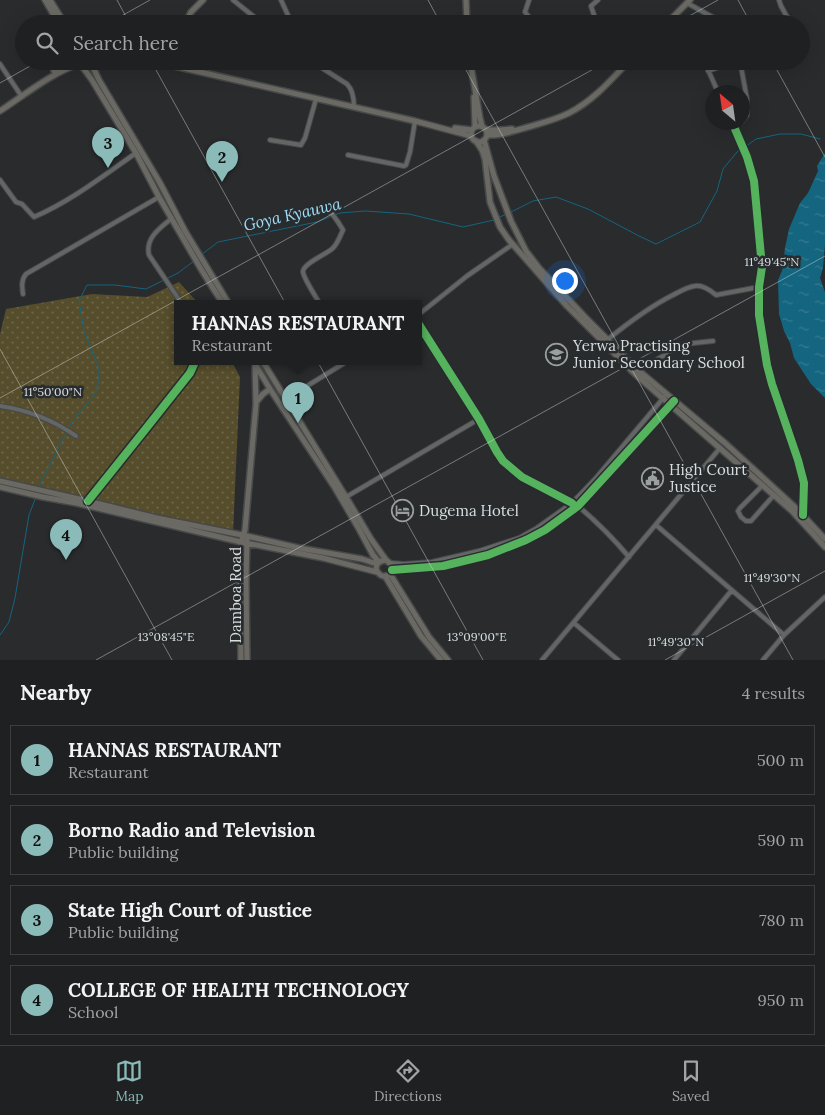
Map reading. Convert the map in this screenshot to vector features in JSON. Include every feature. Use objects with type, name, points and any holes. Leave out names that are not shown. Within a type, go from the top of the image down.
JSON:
[{"type":"main road","points":[[45,0],[54,15]]},
{"type":"main road","points":[[50,0],[59,15]]},
{"type":"main road","points":[[190,15],[203,0]]},
{"type":"main road","points":[[466,0],[467,15]]},
{"type":"main road","points":[[674,15],[688,1]]},
{"type":"main road","points":[[0,107],[55,70]]},
{"type":"main road","points":[[0,111],[63,70]]},
{"type":"main road","points":[[84,70],[92,80],[136,153],[159,197],[183,232]]},
{"type":"main road","points":[[93,70],[150,166],[183,232],[221,300]]},
{"type":"main road","points":[[198,70],[445,128],[495,136],[545,123],[567,114],[580,107],[601,90],[620,70]]},
{"type":"main road","points":[[471,70],[494,176],[511,221],[526,252],[664,397]]},
{"type":"main road","points":[[474,86],[473,131],[485,159],[490,202],[500,227],[512,244],[574,313],[635,374],[725,443],[803,515],[825,539]]},
{"type":"main road","points":[[476,141],[480,142],[485,133]]},
{"type":"main road","points":[[203,268],[226,300]]},
{"type":"main road","name":"Damboa Road","points":[[241,660],[240,581],[256,404],[255,365]]},
{"type":"main road","points":[[256,365],[359,529],[378,563],[376,566],[377,572]]},
{"type":"main road","points":[[265,365],[370,539],[388,562],[389,573],[421,636],[441,660]]},
{"type":"main road","points":[[256,404],[259,397],[270,389]]},
{"type":"main road","points":[[672,403],[774,495],[825,547]]},
{"type":"main road","points":[[0,481],[17,488],[76,503],[378,563],[381,561],[388,562]]},
{"type":"main road","points":[[0,487],[17,488]]},
{"type":"main road","points":[[43,494],[88,501],[244,537],[377,572],[381,576],[389,573]]},
{"type":"main road","name":"Damboa Road","points":[[244,537],[247,660]]},
{"type":"main road","points":[[362,559],[370,554],[370,550]]},
{"type":"main road","points":[[389,573],[425,631],[448,660]]},
{"type":"street","points":[[233,0],[252,15]]},
{"type":"street","points":[[281,0],[288,15]]},
{"type":"street","points":[[527,15],[525,12],[529,0]]},
{"type":"street","points":[[594,15],[590,4],[598,0]]},
{"type":"street","points":[[779,0],[786,15]]},
{"type":"street","points":[[688,1],[710,15]]},
{"type":"street","points":[[0,64],[20,94]]},
{"type":"street","points":[[325,70],[351,88],[354,107]]},
{"type":"street","points":[[711,70],[708,71],[715,85]]},
{"type":"street","points":[[740,70],[744,85]]},
{"type":"street","points":[[270,140],[301,145],[305,138],[316,98]]},
{"type":"street","points":[[348,155],[406,165],[415,121]]},
{"type":"street","points":[[736,130],[747,157],[754,181],[762,267],[759,287],[759,315],[767,364],[804,483],[803,515]]},
{"type":"street","points":[[0,180],[16,202],[22,204],[34,217],[52,209],[136,153]]},
{"type":"street","points":[[23,294],[23,278],[26,274],[159,197]]},
{"type":"street","points":[[318,300],[304,276],[303,270],[334,247],[343,230],[328,209],[323,206]]},
{"type":"street","points":[[172,218],[156,232],[150,241],[148,249],[149,255],[179,300]]},
{"type":"street","points":[[422,312],[467,276],[512,244]]},
{"type":"street","points":[[608,340],[642,312],[685,289],[696,286],[702,287],[716,295],[759,287]]},
{"type":"street","points":[[422,329],[479,419],[503,461],[522,477],[572,503]]},
{"type":"street","points":[[638,370],[685,344],[713,341]]},
{"type":"street","points":[[88,501],[194,365]]},
{"type":"street","points":[[286,399],[341,365]]},
{"type":"street","points":[[388,562],[404,564],[432,562],[479,551],[525,535],[572,503],[596,478],[664,397]]},
{"type":"street","points":[[389,573],[443,566],[488,555],[526,540],[545,530],[578,506],[672,403]]},
{"type":"street","points":[[0,406],[27,412],[59,425],[74,435]]},
{"type":"street","points":[[346,497],[479,419]]},
{"type":"street","points":[[542,660],[720,448]]},
{"type":"street","points":[[763,486],[738,511],[746,521],[751,521],[774,495]]},
{"type":"street","points":[[578,506],[596,520],[629,557]]},
{"type":"street","points":[[656,525],[784,635]]},
{"type":"street","points":[[674,660],[732,590]]},
{"type":"street","points":[[763,660],[784,635],[825,597]]},
{"type":"street","points":[[574,623],[618,660]]},
{"type":"shaded area","points":[[179,282],[195,300],[174,300],[174,365],[234,365],[240,377],[233,534],[0,480],[0,334],[6,309],[92,294],[147,297]]},
{"type":"water","points":[[825,153],[825,245],[820,278],[825,292],[825,398],[811,384],[794,358],[779,314],[778,280],[782,271],[789,229],[800,203],[808,193],[818,171],[817,166]]},
{"type":"waterway","name":"Goya Kyauwa","points":[[745,147],[756,139],[780,134],[801,134],[820,139]]},
{"type":"waterway","name":"Goya Kyauwa","points":[[511,212],[533,201],[556,197],[588,209],[656,244],[700,222],[717,191],[723,169],[741,149]]},
{"type":"waterway","name":"Goya Kyauwa","points":[[335,215],[365,211],[409,214],[463,227],[494,220]]},
{"type":"waterway","name":"Goya Kyauwa","points":[[497,218],[507,214]]},
{"type":"waterway","name":"Goya Kyauwa","points":[[201,255],[218,242],[317,222],[332,216]]},
{"type":"waterway","name":"Goya Kyauwa","points":[[39,488],[70,425],[95,394],[99,382],[99,369],[84,331],[79,301],[87,285],[115,285],[146,289],[178,273],[194,261]]},
{"type":"waterway","name":"Goya Kyauwa","points":[[0,635],[9,622],[29,515],[36,497]]},
{"type":"cycle path","points":[[735,130],[747,157],[754,181],[762,267],[759,287],[759,315],[767,365],[804,483],[803,515]]},
{"type":"cycle path","points":[[422,329],[479,419],[503,461],[522,477],[572,503]]},
{"type":"cycle path","points":[[88,501],[190,373],[194,365]]},
{"type":"cycle path","points":[[392,570],[443,566],[488,555],[526,540],[545,530],[578,506],[674,401]]},
{"type":"place","name":"State High Court of Justice","points":[[108,168]]},
{"type":"place","name":"Borno Radio and Television","points":[[222,182]]},
{"type":"place","name":"Yerwa Practising Junior Secondary School","points":[[557,354]]},
{"type":"place","name":"HANNAS RESTAURANT","points":[[298,423]]},
{"type":"place","name":"High Court Justice","points":[[653,478]]},
{"type":"place","name":"Dugema Hotel","points":[[403,510]]},
{"type":"place","name":"COLLEGE OF HEALTH TECHNOLOGY","points":[[66,560]]}]
